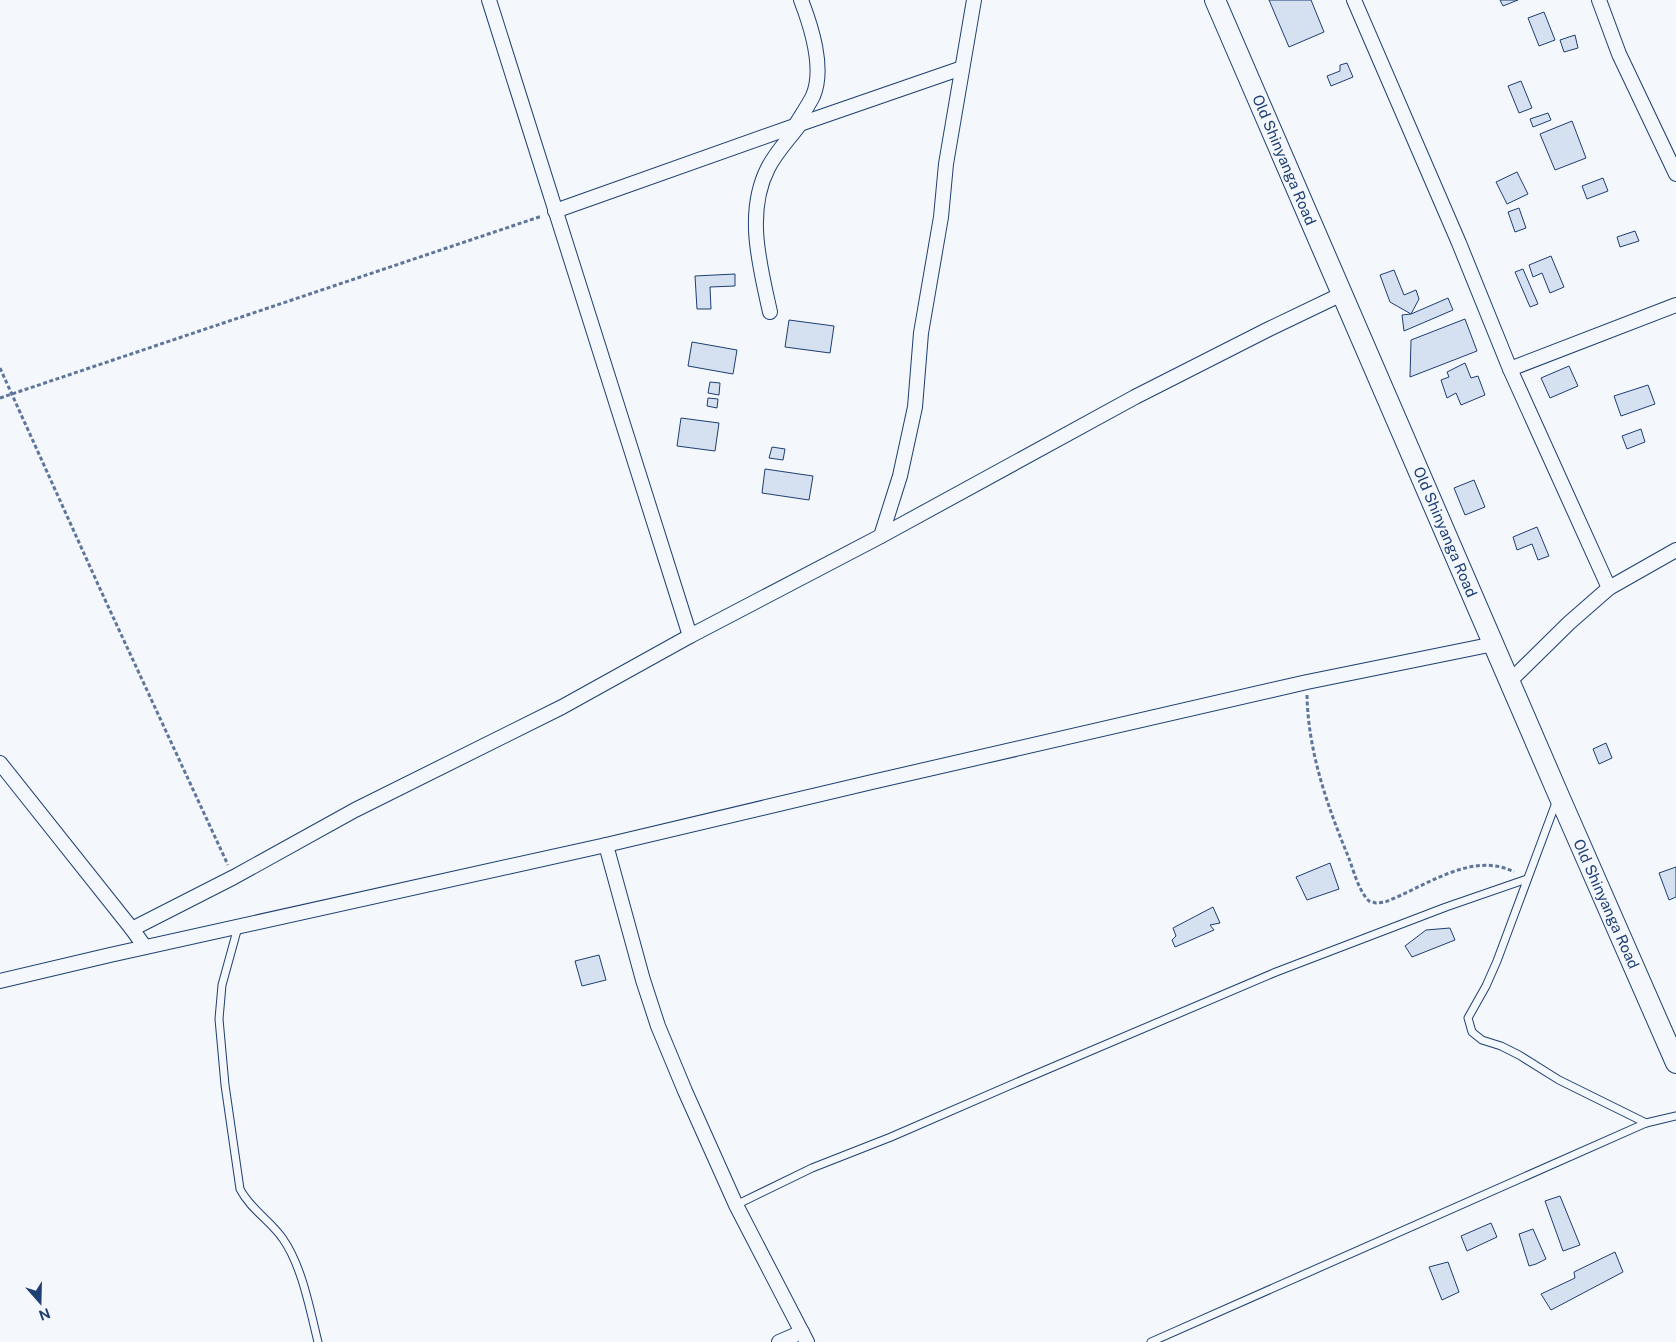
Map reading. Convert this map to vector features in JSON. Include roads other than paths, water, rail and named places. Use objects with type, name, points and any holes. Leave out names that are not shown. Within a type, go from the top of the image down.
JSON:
[{"type":"main road","name":"Old Shinyanga Road","points":[[1215,0],[1558,796],[1676,1063]]},
{"type":"street","points":[[489,0],[690,636]]},
{"type":"street","points":[[770,312],[757,238],[756,203],[758,192],[768,167],[798,125],[814,94],[817,71],[814,40],[801,0]]},
{"type":"street","points":[[881,536],[900,476],[915,407],[921,333],[940,217],[946,164],[974,0]]},
{"type":"street","points":[[1354,0],[1459,243],[1510,369],[1609,588]]},
{"type":"street","points":[[1599,0],[1619,54],[1676,174]]},
{"type":"street","points":[[555,211],[962,68]]},
{"type":"street","points":[[132,929],[234,877],[355,810],[562,707],[690,636],[881,536],[1135,397],[1342,294]]},
{"type":"street","points":[[1510,369],[1676,305]]},
{"type":"street","points":[[1509,682],[1569,623],[1609,588],[1676,550]]},
{"type":"street","points":[[0,981],[606,845],[1306,682],[1494,644]]},
{"type":"street","points":[[0,763],[145,947]]},
{"type":"street","points":[[606,845],[643,980],[658,1026],[684,1091],[736,1204],[805,1337],[779,1342]]},
{"type":"lane","points":[[1558,796],[1486,986],[1468,1018],[1470,1028],[1482,1040],[1501,1046],[1519,1055],[1559,1080],[1646,1123]]},
{"type":"lane","points":[[736,1204],[812,1168],[891,1137],[1276,972],[1446,907],[1527,879]]},
{"type":"lane","points":[[238,927],[222,985],[219,1019],[225,1084],[240,1189],[249,1202],[275,1227],[292,1254],[304,1288],[318,1342]]},
{"type":"lane","points":[[1151,1342],[1646,1123],[1676,1116]]}]
